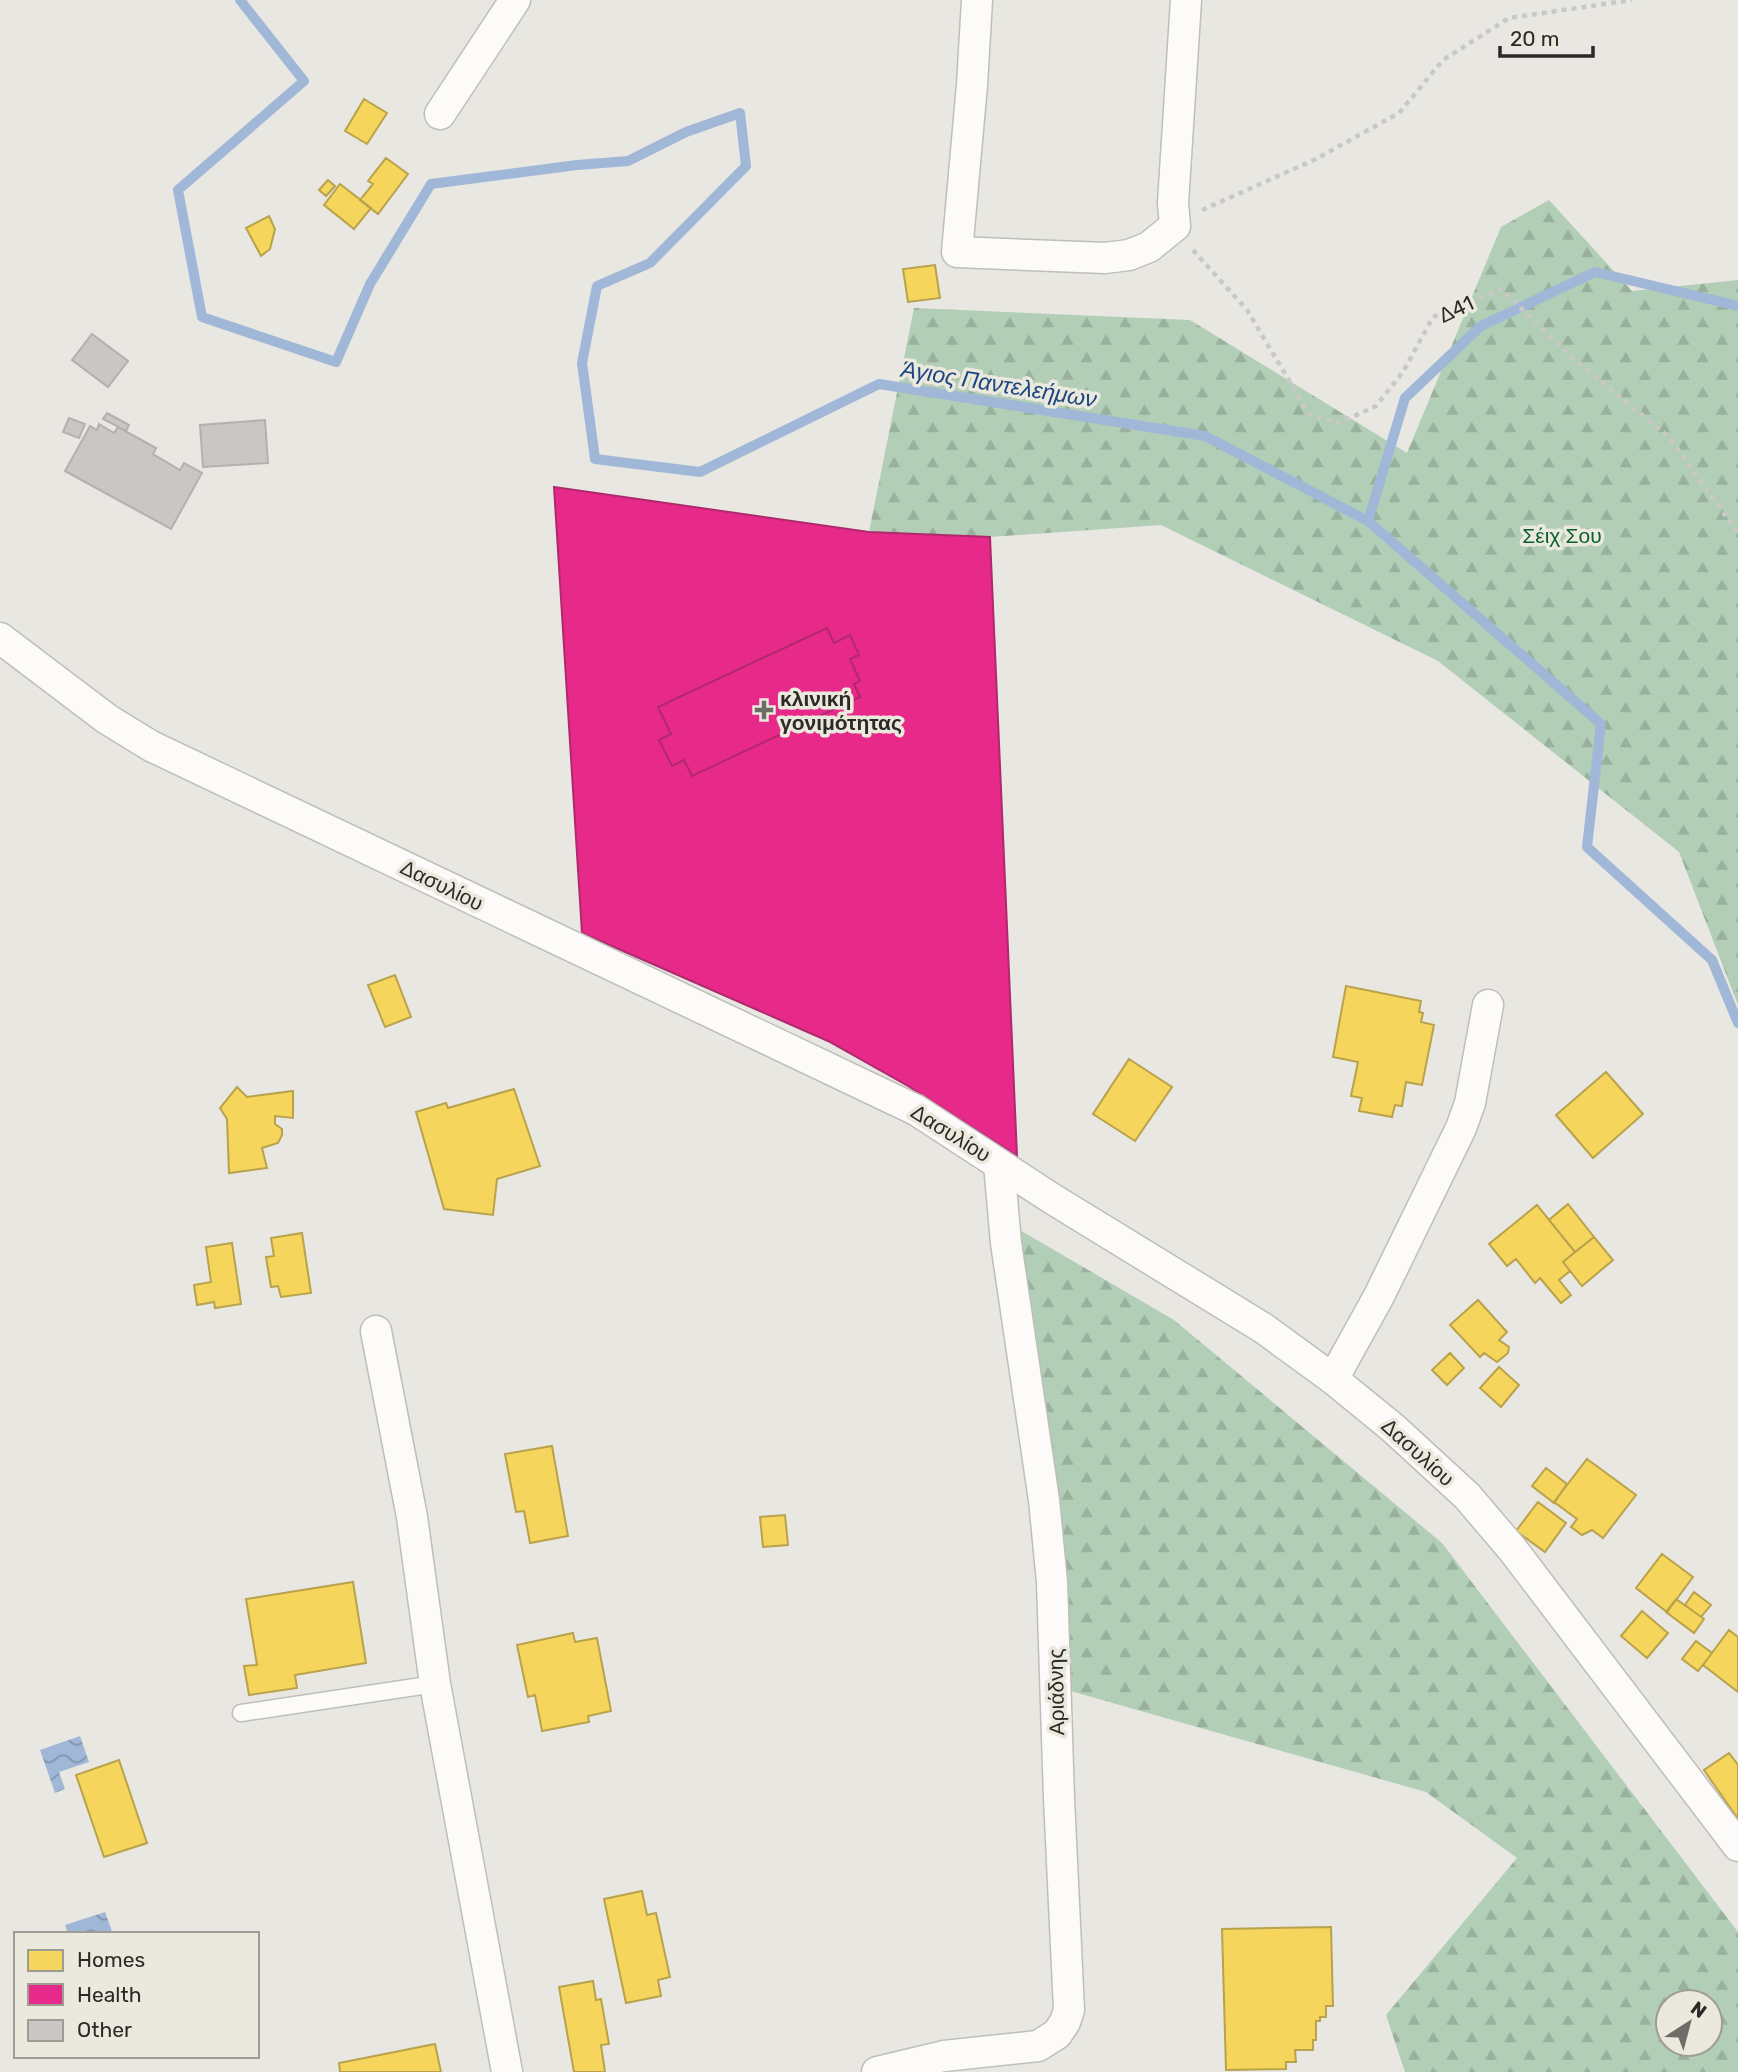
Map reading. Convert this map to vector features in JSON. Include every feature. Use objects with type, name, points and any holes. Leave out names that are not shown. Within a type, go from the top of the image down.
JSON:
[{"type":"street","points":[[440,114],[515,0]]},
{"type":"street","points":[[977,0],[957,252],[1105,258],[1129,255],[1149,247],[1175,226],[1173,203],[1186,0]]},
{"type":"street","name":"Δασυλίου","points":[[0,638],[107,719],[151,746],[916,1110],[1263,1328],[1334,1379],[1393,1428],[1467,1496],[1513,1550],[1738,1846]]},
{"type":"street","points":[[1334,1379],[1379,1296],[1461,1128],[1471,1103],[1488,1005]]},
{"type":"street","name":"Αριάδνης","points":[[877,2072],[944,2056],[1038,2046],[1057,2034],[1069,2010],[1052,1582],[1044,1500],[1006,1243],[999,1164]]},
{"type":"street","points":[[376,1331],[412,1517],[435,1684],[507,2072]]},
{"type":"lane","points":[[240,1713],[435,1684]]},
{"type":"path","points":[[1175,226],[1194,214],[1314,160],[1399,113],[1443,60],[1509,18],[1632,0]]},
{"type":"path","name":"Δ41","points":[[1175,226],[1181,237],[1247,310],[1309,415],[1339,423],[1376,406],[1403,372],[1433,317],[1501,289],[1578,363],[1669,437],[1738,533]]},
{"type":"green space","name":"Σέιχ Σου","points":[[1549,200],[1632,291],[1738,280],[1738,1005],[1679,852],[1438,661],[1161,525],[990,537],[869,532],[914,308],[1190,320],[1407,453],[1501,227]]},
{"type":"green space","points":[[1018,1229],[1174,1320],[1442,1543],[1738,1932],[1738,2072],[1405,2072],[1386,2015],[1517,1858],[1426,1792],[1067,1690]]},
{"type":"water","points":[[80,1736],[89,1762],[59,1772],[65,1789],[55,1793],[40,1750]]},
{"type":"water","points":[[105,1912],[112,1932],[67,1932],[65,1925]]},
{"type":"building: Homes","points":[[364,99],[387,113],[367,144],[345,131]]},
{"type":"building: Homes","points":[[386,158],[408,174],[378,214],[360,200],[373,184],[368,181]]},
{"type":"building: Homes","points":[[328,180],[335,186],[326,196],[319,190]]},
{"type":"building: Homes","points":[[340,184],[371,208],[354,229],[324,205]]},
{"type":"building: Homes","points":[[269,216],[275,229],[270,249],[261,256],[246,228]]},
{"type":"building: Homes","points":[[935,265],[940,298],[908,302],[903,269]]},
{"type":"building: Homes","points":[[395,975],[411,1017],[385,1027],[368,985]]},
{"type":"building: Homes","points":[[1346,986],[1421,1001],[1421,1022],[1434,1025],[1422,1085],[1406,1082],[1402,1106],[1395,1105],[1392,1117],[1359,1111],[1362,1098],[1351,1096],[1358,1062],[1333,1057]]},
{"type":"building: Homes","points":[[1129,1059],[1172,1087],[1135,1141],[1093,1114]]},
{"type":"building: Homes","points":[[1606,1072],[1643,1114],[1593,1158],[1556,1115]]},
{"type":"building: Homes","points":[[237,1087],[247,1097],[293,1091],[293,1118],[275,1116],[275,1124],[282,1129],[282,1135],[278,1143],[262,1148],[267,1168],[229,1173],[227,1119],[220,1108]]},
{"type":"building: Homes","points":[[514,1089],[540,1166],[497,1179],[493,1215],[444,1209],[416,1112],[446,1103],[448,1108]]},
{"type":"building: Homes","points":[[1568,1204],[1594,1237],[1575,1252],[1549,1220]]},
{"type":"building: Homes","points":[[1537,1205],[1575,1252],[1563,1262],[1570,1271],[1559,1280],[1571,1295],[1561,1303],[1540,1278],[1535,1283],[1516,1259],[1507,1266],[1489,1244]]},
{"type":"building: Homes","points":[[302,1233],[311,1293],[281,1297],[278,1286],[271,1287],[266,1257],[274,1256],[271,1238]]},
{"type":"building: Homes","points":[[1594,1237],[1613,1260],[1582,1286],[1563,1262]]},
{"type":"building: Homes","points":[[232,1243],[241,1304],[215,1308],[214,1302],[197,1305],[194,1285],[211,1282],[206,1247]]},
{"type":"building: Homes","points":[[1478,1300],[1507,1332],[1499,1340],[1509,1347],[1508,1353],[1497,1362],[1484,1353],[1480,1357],[1450,1325]]},
{"type":"building: Homes","points":[[1450,1353],[1464,1368],[1447,1385],[1432,1370]]},
{"type":"building: Homes","points":[[1499,1367],[1519,1385],[1501,1407],[1480,1388]]},
{"type":"building: Homes","points":[[552,1446],[568,1536],[530,1543],[524,1511],[516,1512],[505,1454]]},
{"type":"building: Homes","points":[[1587,1459],[1636,1495],[1603,1538],[1592,1530],[1582,1535],[1571,1527],[1577,1519],[1554,1502]]},
{"type":"building: Homes","points":[[1546,1468],[1567,1484],[1554,1503],[1532,1486]]},
{"type":"building: Homes","points":[[1538,1502],[1566,1523],[1545,1552],[1516,1531]]},
{"type":"building: Homes","points":[[785,1515],[788,1545],[763,1547],[760,1517]]},
{"type":"building: Homes","points":[[1662,1554],[1693,1577],[1667,1612],[1636,1588]]},
{"type":"building: Homes","points":[[353,1582],[366,1663],[295,1675],[297,1688],[249,1695],[244,1666],[257,1665],[246,1599]]},
{"type":"building: Homes","points":[[1694,1592],[1711,1605],[1701,1617],[1685,1605]]},
{"type":"building: Homes","points":[[1676,1599],[1704,1619],[1694,1633],[1666,1612]]},
{"type":"building: Homes","points":[[1642,1611],[1668,1633],[1647,1658],[1621,1636]]},
{"type":"building: Homes","points":[[1729,1630],[1738,1637],[1738,1692],[1703,1665]]},
{"type":"building: Homes","points":[[573,1633],[575,1642],[597,1638],[611,1711],[588,1716],[589,1722],[542,1731],[535,1695],[528,1697],[517,1645]]},
{"type":"building: Homes","points":[[1696,1641],[1712,1653],[1698,1671],[1682,1659]]},
{"type":"building: Homes","points":[[1729,1753],[1738,1765],[1738,1819],[1704,1770]]},
{"type":"building: Homes","points":[[119,1760],[147,1843],[104,1857],[76,1775]]},
{"type":"building: Homes","points":[[642,1891],[647,1915],[656,1913],[670,1977],[658,1980],[661,1996],[626,2003],[604,1899]]},
{"type":"building: Homes","points":[[1331,1927],[1333,2006],[1326,2006],[1326,2017],[1320,2017],[1320,2021],[1316,2021],[1313,2050],[1295,2050],[1296,2062],[1286,2062],[1286,2069],[1226,2070],[1222,1929]]},
{"type":"building: Homes","points":[[593,1981],[596,2000],[601,1999],[609,2044],[601,2045],[605,2072],[574,2072],[559,1987]]},
{"type":"building: Homes","points":[[435,2044],[441,2072],[340,2072],[339,2063]]},
{"type":"building: Health","points":[[554,487],[869,532],[990,537],[1017,1156],[908,1086],[828,1041],[582,933]]},
{"type":"building: Health","points":[[827,628],[834,643],[850,635],[859,655],[850,659],[860,681],[854,684],[860,697],[692,776],[684,760],[672,766],[659,740],[671,734],[658,707]]},
{"type":"building: Other","points":[[92,334],[128,361],[108,387],[72,360]]},
{"type":"building: Other","points":[[107,413],[129,425],[126,431],[103,419]]},
{"type":"building: Other","points":[[69,418],[85,424],[79,438],[63,432]]},
{"type":"building: Other","points":[[265,420],[268,463],[203,467],[200,425]]},
{"type":"building: Other","points":[[99,424],[114,433],[118,427],[156,448],[153,454],[180,470],[184,463],[202,473],[171,529],[65,471],[90,426],[97,430]]},
{"type":"waterway","name":"Άγιος Παντελεήμων","points":[[240,0],[304,81],[178,190],[202,317],[336,362],[370,284],[431,184],[628,161],[686,132],[740,113],[746,166],[650,263],[597,286],[582,363],[595,459],[700,472],[879,384],[1205,436],[1368,521],[1405,398],[1481,326],[1595,272],[1738,306]]},
{"type":"waterway","points":[[1368,521],[1601,724],[1587,847],[1712,960],[1738,1023]]},
{"type":"place","name":"κλινική γονιμότητας","points":[[764,710]]}]
